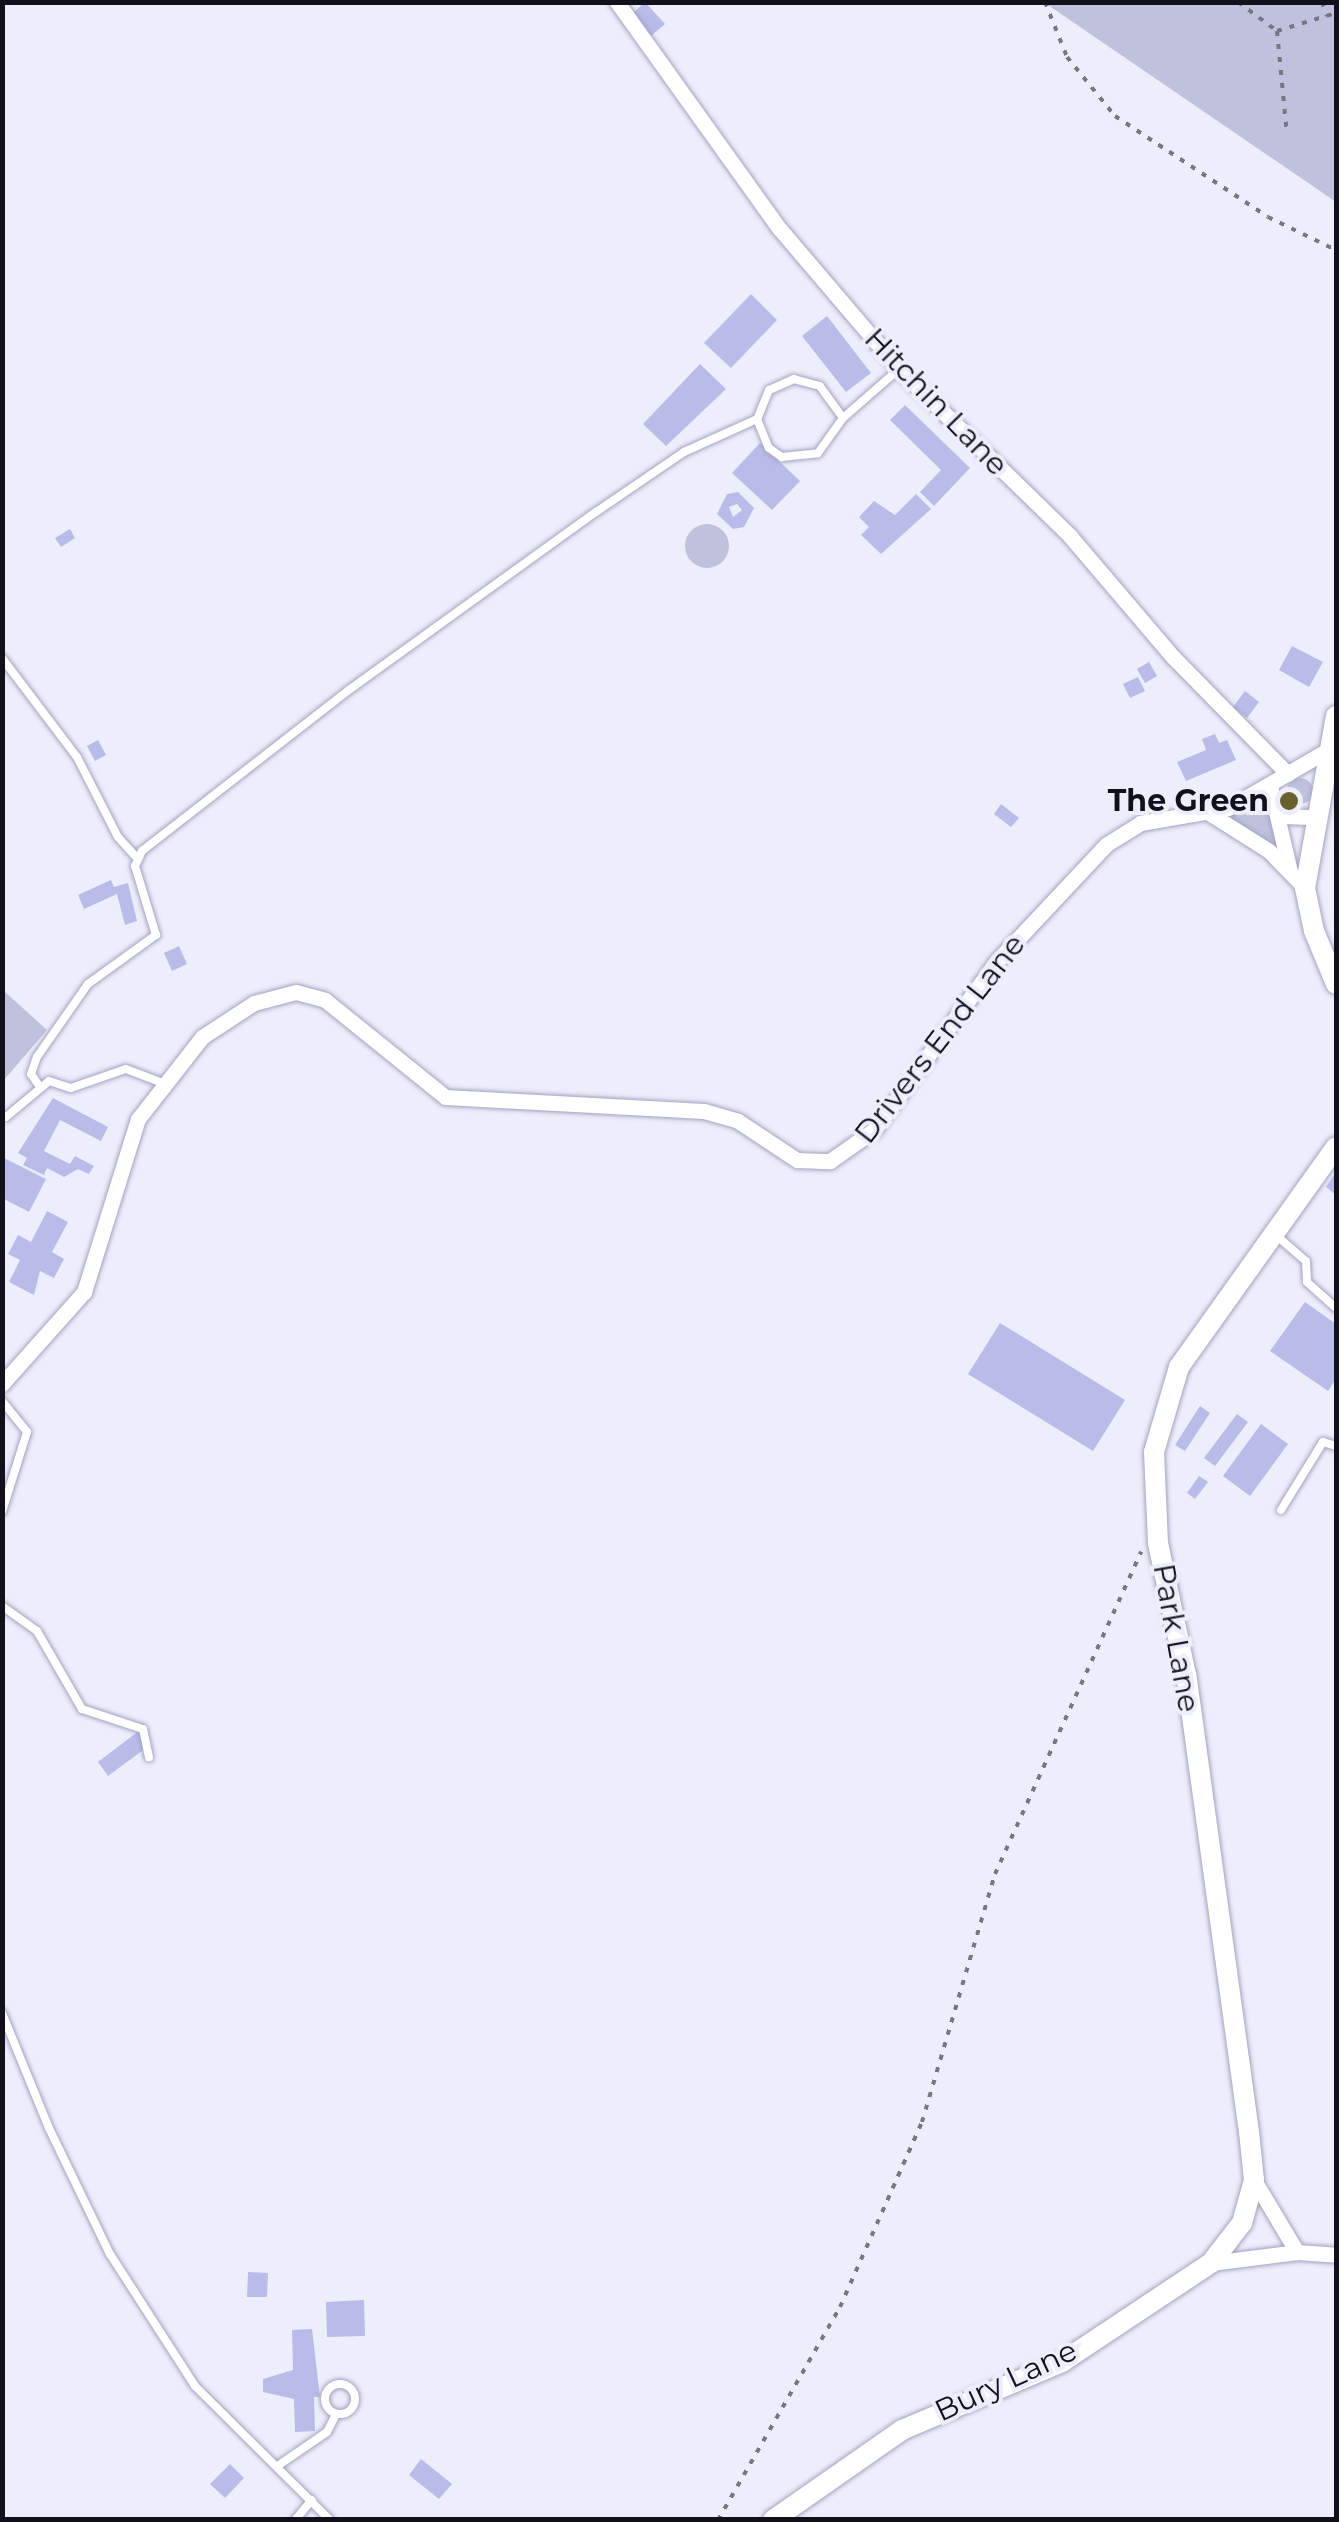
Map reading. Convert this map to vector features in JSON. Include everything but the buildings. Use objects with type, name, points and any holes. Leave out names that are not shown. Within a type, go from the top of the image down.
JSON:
[{"type":"street","name":"Hitchin Lane","points":[[617,2],[779,228],[899,369],[1070,536],[1173,657],[1288,774]]},
{"type":"street","points":[[1305,888],[1326,751],[1336,716]]},
{"type":"street","name":"Drivers End Lane","points":[[2,1384],[84,1292],[128,1135],[163,1083],[202,1037],[238,1010],[282,993],[310,994],[344,1013],[446,1097],[704,1110],[738,1121],[797,1160],[830,1161],[874,1130],[996,962],[1106,844],[1140,823],[1210,814],[1270,786],[1326,751]]},
{"type":"street","points":[[1270,786],[1282,816],[1290,871]]},
{"type":"street","points":[[1210,814],[1290,871],[1305,888],[1336,984]]},
{"type":"street","points":[[1282,816],[1316,817]]},
{"type":"street","name":"Park Lane","points":[[1254,2180],[1186,1675],[1158,1543],[1154,1452],[1169,1391],[1193,1345],[1277,1236],[1336,1147]]},
{"type":"street","points":[[1254,2180],[1298,2252]]},
{"type":"street","name":"Bury Lane","points":[[772,2520],[902,2430],[1062,2362],[1211,2263],[1242,2222],[1254,2180]]},
{"type":"street","points":[[1211,2263],[1298,2252],[1336,2255]]},
{"type":"lane","points":[[756,419],[769,448],[798,460],[818,453],[843,418],[899,369]]},
{"type":"lane","points":[[138,859],[348,690],[596,512],[684,452],[756,419],[770,390],[794,378],[820,386],[843,418]]},
{"type":"lane","points":[[2,658],[77,757],[118,837],[138,859],[138,882],[156,936],[88,984],[37,1057],[31,1074],[38,1084],[71,1088],[118,1070],[163,1083]]},
{"type":"lane","points":[[6,1117],[38,1084]]},
{"type":"lane","points":[[1277,1236],[1306,1261],[1306,1282],[1336,1308]]},
{"type":"lane","points":[[2,1401],[26,1432],[2,1512]]},
{"type":"lane","points":[[1281,1510],[1324,1442],[1336,1446]]},
{"type":"lane","points":[[2,1606],[37,1631],[82,1709],[143,1729],[149,1757]]},
{"type":"lane","points":[[2,2012],[110,2254],[205,2398],[263,2458],[280,2464],[329,2519]]},
{"type":"lane","points":[[280,2464],[327,2432],[336,2414],[355,2402],[342,2384],[324,2398],[336,2414]]},
{"type":"lane","points":[[295,2520],[312,2500]]},
{"type":"path","points":[[1045,2],[1067,57],[1115,116],[1268,217],[1336,250]]},
{"type":"path","points":[[1238,2],[1277,31],[1287,134]]},
{"type":"path","points":[[1322,2],[1326,16]]},
{"type":"path","points":[[1277,31],[1336,14]]},
{"type":"path","points":[[718,2520],[840,2308],[922,2122],[995,1874],[1138,1553],[1158,1543]]},
{"type":"shaded area","points":[[1045,3],[1336,3],[1336,202]]},
{"type":"shaded area","points":[[707,524],[723,530],[729,546],[723,562],[707,568],[691,562],[685,546],[691,530]]},
{"type":"shaded area","points":[[1300,778],[1310,781],[1310,801],[1300,804],[1290,801],[1287,791],[1290,781]]},
{"type":"shaded area","points":[[1260,801],[1270,803],[1277,850],[1232,820],[1232,814]]},
{"type":"shaded area","points":[[3,990],[47,1030],[3,1081]]},
{"type":"place","name":"The Green","points":[[1289,801]]}]
